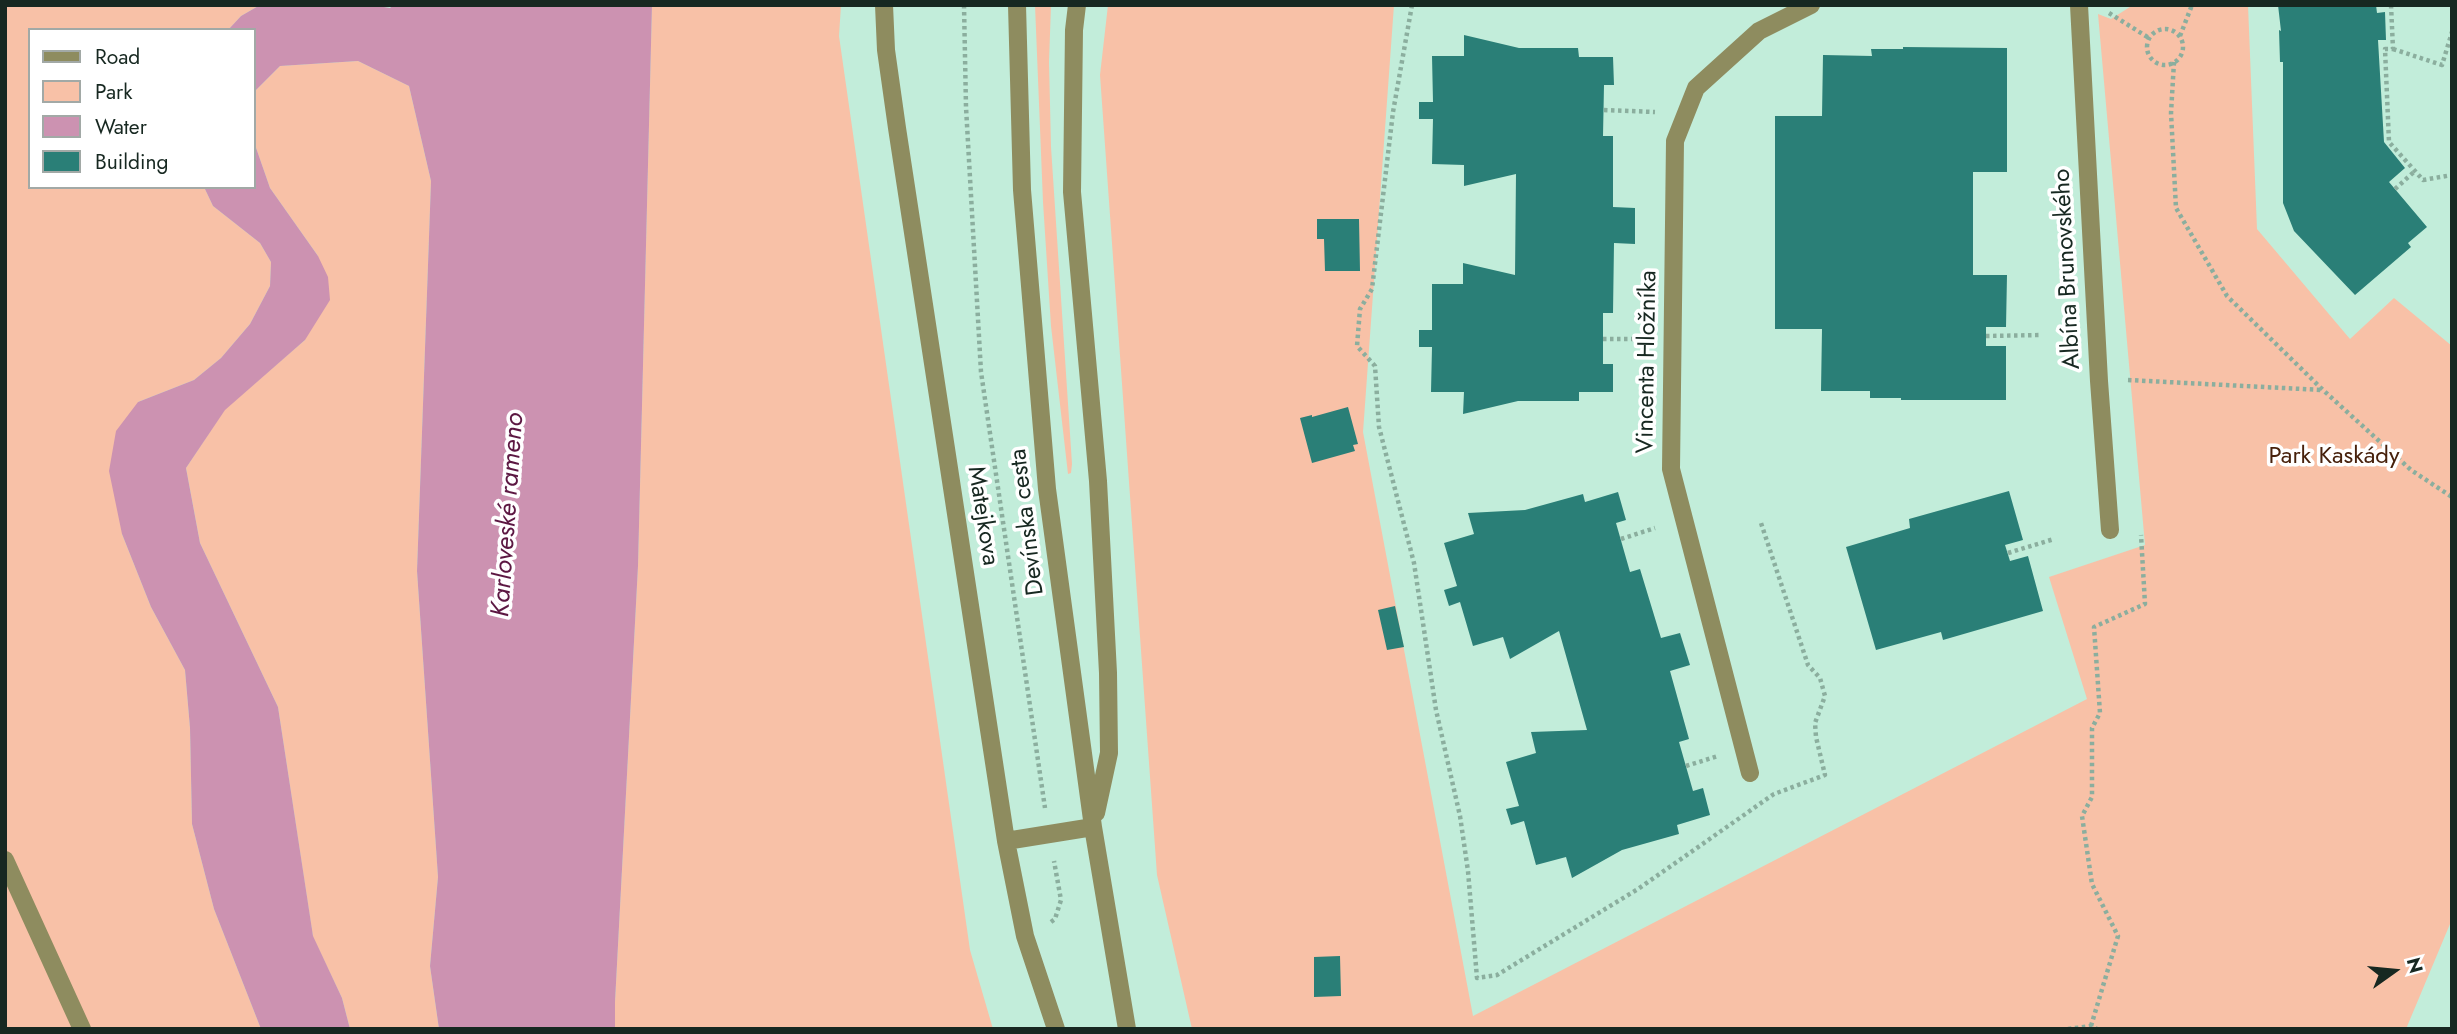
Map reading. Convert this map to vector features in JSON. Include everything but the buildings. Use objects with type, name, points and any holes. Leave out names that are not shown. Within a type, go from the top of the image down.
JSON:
[{"type":"street","name":"Matejkova","points":[[884,5],[886,50],[895,115],[1006,841],[1025,936],[1056,1029]]},
{"type":"street","name":"Devínska cesta","points":[[1017,5],[1022,190],[1047,489],[1093,827],[1127,1029]]},
{"type":"street","points":[[1006,841],[1093,827],[1109,753],[1108,673],[1098,481],[1072,192],[1074,30],[1077,5]]},
{"type":"street","name":"Vincenta Hložníka","points":[[1750,772],[1671,469],[1675,141],[1696,88],[1759,32],[1811,5]]},
{"type":"street","name":"Albína Brunovského","points":[[2079,5],[2099,382],[2110,530]]},
{"type":"street","points":[[5,860],[82,1029]]},
{"type":"path","points":[[964,5],[966,107],[981,372],[1061,900],[1055,919],[1041,930],[1025,936]]},
{"type":"path","points":[[1412,5],[1392,112],[1372,289],[1360,309],[1357,346],[1375,366],[1379,427],[1414,563],[1436,710],[1460,816],[1468,871],[1477,978],[1497,975],[1638,890],[1774,794],[1825,775],[1815,723],[1825,696],[1820,678],[1808,665],[1761,523]]},
{"type":"path","points":[[2101,5],[2150,38]]},
{"type":"path","points":[[2180,37],[2192,5]]},
{"type":"path","points":[[2391,5],[2393,49]]},
{"type":"path","points":[[2174,62],[2163,64],[2152,59],[2148,49],[2150,38],[2158,30],[2174,31],[2180,37],[2183,50],[2174,62],[2171,113],[2176,208],[2227,296],[2323,390],[2411,470],[2452,497]]},
{"type":"path","points":[[2452,32],[2442,65],[2393,49],[2382,49],[2389,142],[2423,180],[2452,175]]},
{"type":"path","points":[[2395,189],[2415,171]]},
{"type":"path","points":[[1986,336],[2042,335]]},
{"type":"path","points":[[1603,339],[1647,339]]},
{"type":"path","points":[[2131,380],[2132,393]]},
{"type":"path","points":[[2099,382],[2131,380],[2323,390]]},
{"type":"path","points":[[2068,1029],[2094,1027],[2118,936],[2092,884],[2082,816],[2092,797],[2092,728],[2100,713],[2094,627],[2145,604],[2140,525]]},
{"type":"path","points":[[1621,539],[1655,528]]},
{"type":"path","points":[[2008,553],[2054,540]]},
{"type":"path","points":[[1686,766],[1722,755]]},
{"type":"green space","points":[[5,5],[260,5],[241,16],[230,28],[28,28],[28,189],[205,189],[213,206],[260,243],[271,262],[270,286],[250,324],[221,358],[194,380],[138,402],[122,534],[151,607],[185,670],[190,728],[192,824],[214,909],[261,1029],[5,1029]]},
{"type":"green space","points":[[652,5],[841,5],[839,36],[970,950],[993,1029],[615,1029],[638,566]]},
{"type":"green space","points":[[1035,5],[1051,5],[1051,147],[1072,464],[1071,473],[1068,474],[1051,326]]},
{"type":"green space","name":"Park Kaskády","points":[[1108,5],[1394,5],[1363,432],[1473,1016],[2087,699],[2049,577],[2145,545],[2098,14],[2111,19],[2133,5],[2248,5],[2257,229],[2350,339],[2394,298],[2452,346],[2452,926],[2450,924],[2406,1029],[1192,1029],[1157,875],[1100,75]]},
{"type":"green space","points":[[358,61],[409,86],[431,181],[417,571],[438,877],[430,966],[439,1029],[350,1029],[342,998],[313,937],[278,707],[200,543],[186,468],[225,409],[305,340],[318,256],[270,188],[256,148],[256,90],[280,66]]},
{"type":"water","name":"Karloveské rameno","points":[[260,5],[372,5],[390,8],[393,5],[652,5],[638,566],[615,1029],[439,1029],[430,966],[438,877],[417,571],[431,181],[409,86],[358,61],[280,66],[256,90],[256,28],[230,28],[241,16]]},
{"type":"water","points":[[256,148],[270,188],[318,256],[328,277],[330,300],[305,340],[225,410],[186,468],[200,543],[278,707],[313,936],[342,998],[350,1029],[261,1029],[214,909],[192,824],[190,728],[185,670],[151,607],[122,534],[109,471],[116,431],[138,402],[194,380],[221,358],[250,324],[270,286],[271,262],[260,243],[213,206],[205,189],[256,189]]}]
